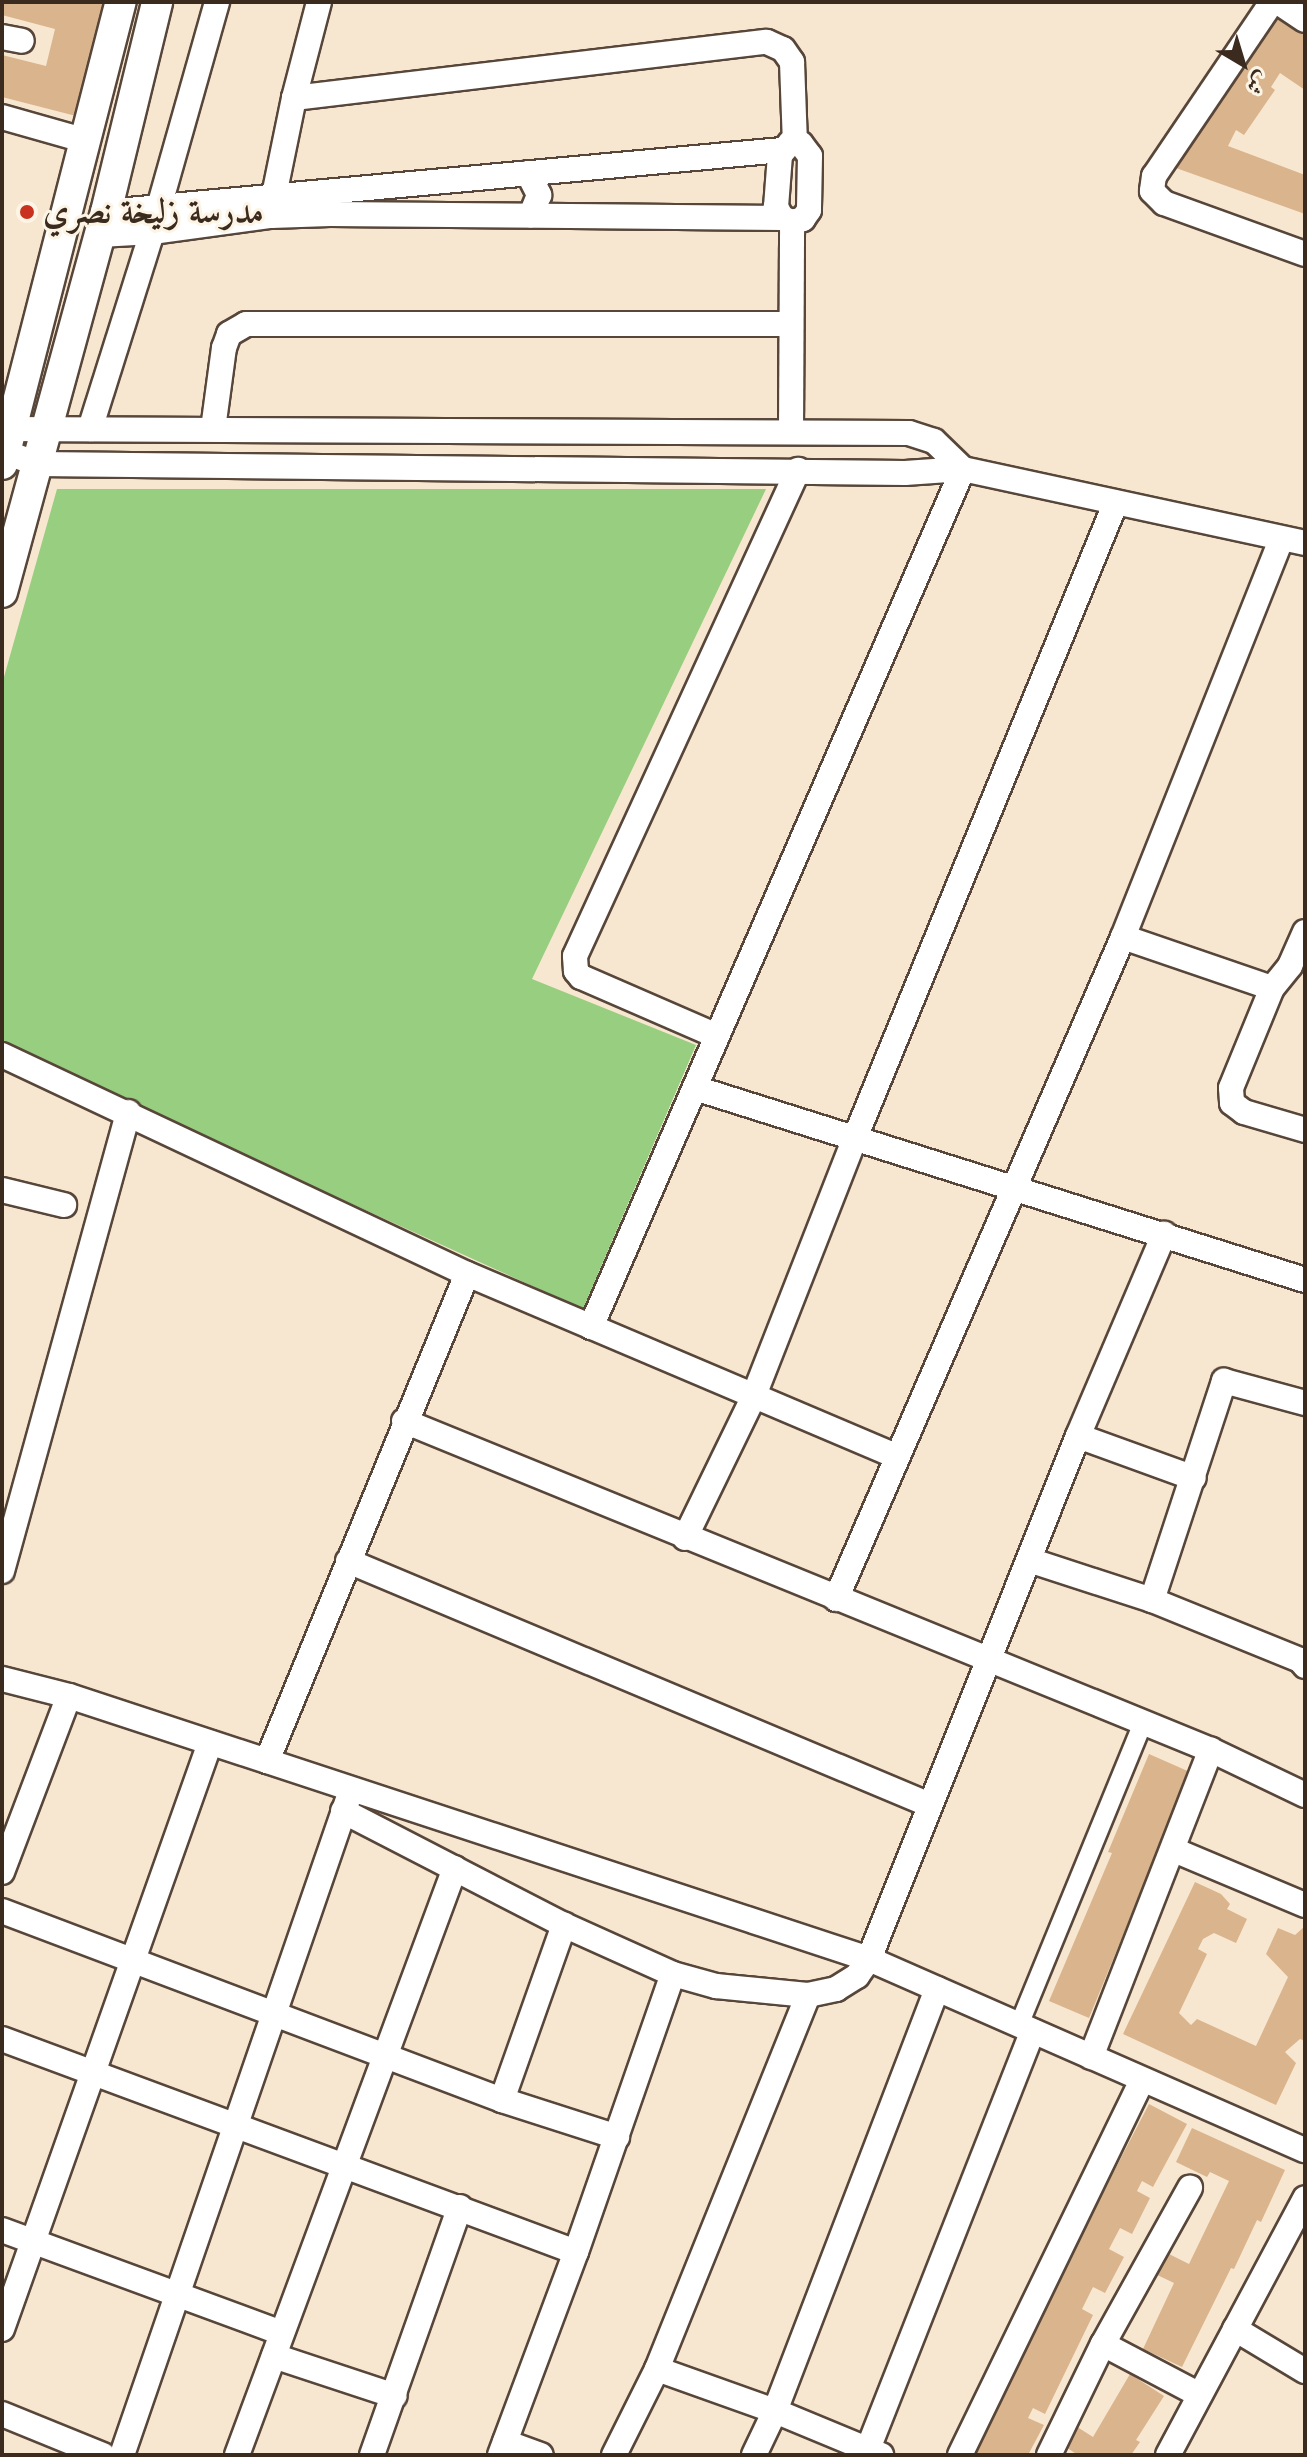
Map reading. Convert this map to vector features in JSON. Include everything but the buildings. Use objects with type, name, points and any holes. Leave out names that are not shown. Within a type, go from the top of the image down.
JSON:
[{"type":"street","points":[[5,445],[121,2]]},
{"type":"street","points":[[2,592],[103,223],[157,2]]},
{"type":"street","points":[[90,429],[152,232],[217,2]]},
{"type":"street","points":[[271,206],[319,2]]},
{"type":"street","points":[[1305,20],[1275,2],[1154,176],[1152,191],[1164,203],[1305,254]]},
{"type":"street","points":[[294,98],[767,42],[783,49],[792,62],[788,146]]},
{"type":"street","points":[[2,117],[87,141]]},
{"type":"street","points":[[103,223],[152,232],[271,206],[494,176],[788,146],[806,148],[810,156],[809,210],[803,219],[531,215],[271,206],[158,207],[103,223]]},
{"type":"street","points":[[528,173],[539,195],[531,215]]},
{"type":"street","points":[[491,214],[484,205],[482,192],[494,176]]},
{"type":"street","points":[[787,220],[791,432]]},
{"type":"street","points":[[213,429],[224,348],[229,334],[246,324],[791,324]]},
{"type":"street","points":[[5,445],[47,428],[909,433],[934,441],[963,469]]},
{"type":"street","points":[[5,445],[37,464],[905,473],[963,469],[1293,541],[836,1599]]},
{"type":"street","points":[[591,1327],[963,469]]},
{"type":"street","points":[[717,1036],[581,977],[576,971],[575,956],[798,470]]},
{"type":"street","points":[[685,1538],[753,1398],[855,1138],[1116,502]]},
{"type":"street","points":[[1305,932],[1290,966],[1272,988],[1231,1088],[1232,1103],[1244,1112],[1305,1130]]},
{"type":"street","points":[[1123,937],[1272,988]]},
{"type":"street","points":[[2,1055],[467,1274],[753,1398],[896,1456]]},
{"type":"street","points":[[695,1088],[1305,1280]]},
{"type":"street","points":[[2,1571],[128,1112]]},
{"type":"street","points":[[2,1190],[64,1205]]},
{"type":"street","points":[[2,1679],[69,1696],[267,1761],[347,1800],[455,1868],[564,1925],[673,1974],[716,1986],[808,1995],[836,1989],[857,1976],[869,1959],[1078,1436],[1164,1234]]},
{"type":"street","points":[[267,1761],[404,1421],[467,1274]]},
{"type":"street","points":[[1152,1600],[1224,1381],[1305,1403]]},
{"type":"street","points":[[404,1421],[1211,1750],[1305,1795]]},
{"type":"street","points":[[1078,1436],[1194,1478]]},
{"type":"street","points":[[1029,1560],[1152,1600],[1303,1658]]},
{"type":"street","points":[[348,1561],[930,1805]]},
{"type":"street","points":[[2,1872],[69,1696]]},
{"type":"street","points":[[657,2369],[775,2411],[874,2452],[1026,2028],[1143,1723]]},
{"type":"street","points":[[2,2329],[31,2240],[210,1743]]},
{"type":"street","points":[[1091,2057],[1211,1750]]},
{"type":"street","points":[[347,1800],[869,1959],[1305,2150]]},
{"type":"street","points":[[122,2455],[175,2293],[236,2128],[347,1800]]},
{"type":"street","points":[[1174,1850],[1305,1905]]},
{"type":"street","points":[[237,2455],[455,1868]]},
{"type":"street","points":[[2,1911],[132,1963],[502,2100],[617,2137]]},
{"type":"street","points":[[502,2100],[564,1925]]},
{"type":"street","points":[[541,2455],[502,2448],[576,2252],[673,1974]]},
{"type":"street","points":[[754,2455],[775,2411],[937,1989]]},
{"type":"street","points":[[614,2455],[657,2369],[808,1995]]},
{"type":"street","points":[[2,2039],[576,2252]]},
{"type":"street","points":[[960,2455],[1142,2080]]},
{"type":"street","points":[[1049,2455],[1103,2344],[1190,2188]]},
{"type":"street","points":[[1168,2455],[1305,2198]]},
{"type":"street","points":[[372,2455],[460,2207]]},
{"type":"street","points":[[2,2230],[175,2293],[278,2345],[395,2396]]},
{"type":"street","points":[[1235,2329],[1305,2371]]},
{"type":"street","points":[[1103,2344],[1198,2394]]},
{"type":"street","points":[[2,2414],[103,2455]]},
{"type":"green space","points":[[57,489],[766,489],[532,979],[696,1045],[583,1309],[2,1045],[2,684]]},
{"type":"place","name":"مدرسة زليخة نصري","points":[[27,212]]}]
